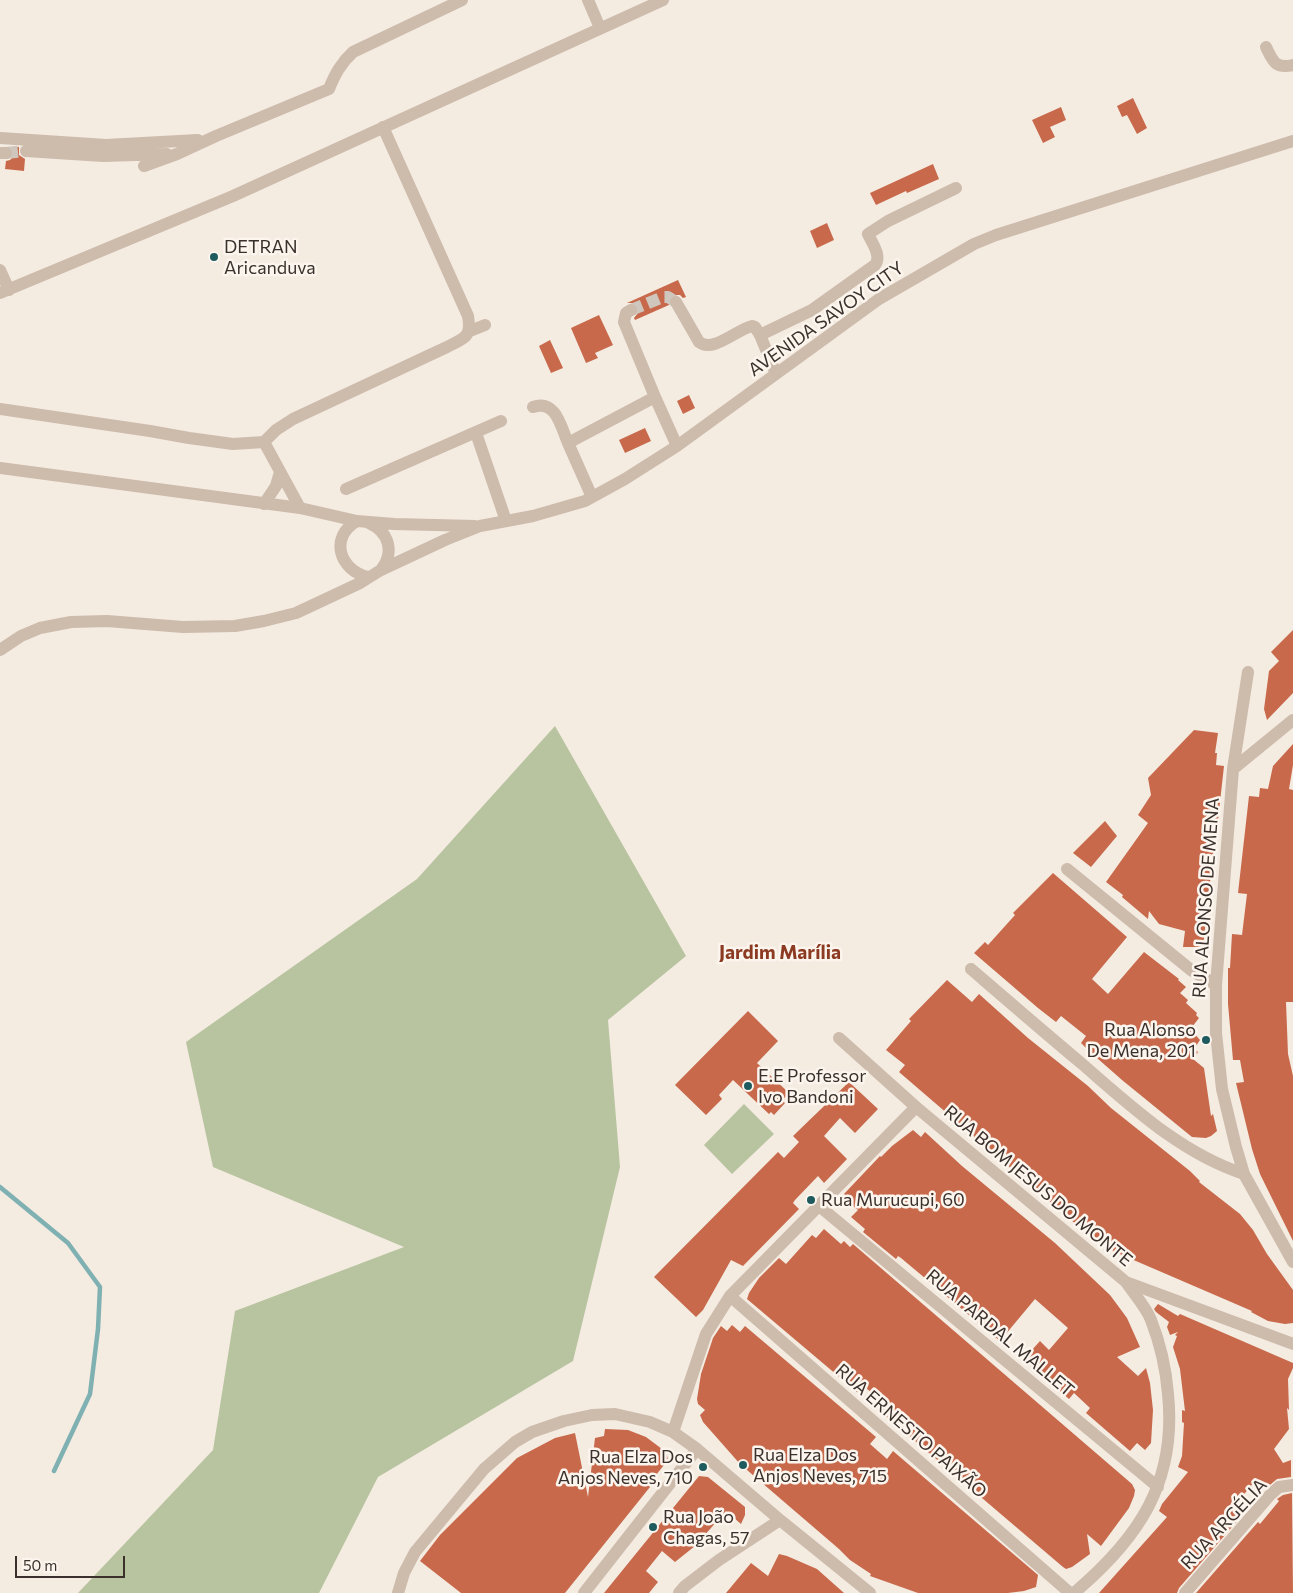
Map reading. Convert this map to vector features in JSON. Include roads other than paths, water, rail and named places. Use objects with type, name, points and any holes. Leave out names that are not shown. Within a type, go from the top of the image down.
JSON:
[{"type":"street","points":[[144,166],[177,154],[329,89],[341,63],[353,52],[462,0]]},
{"type":"street","points":[[589,0],[600,28]]},
{"type":"street","points":[[0,270],[4,292],[203,210],[663,0]]},
{"type":"street","points":[[1266,47],[1276,65],[1282,67],[1293,65]]},
{"type":"street","points":[[383,127],[468,316],[470,331]]},
{"type":"street","points":[[0,138],[106,145],[206,140]]},
{"type":"street","name":"AVENIDA SAVOY CITY","points":[[480,526],[533,516],[585,501],[625,479],[677,446],[879,299],[974,244],[996,235],[1293,141]]},
{"type":"street","points":[[26,151],[103,156],[177,154]]},
{"type":"street","points":[[760,335],[812,310],[875,265],[878,257],[868,234],[888,221],[956,188]]},
{"type":"street","points":[[676,302],[703,346],[712,346],[752,326],[755,327],[776,374]]},
{"type":"street","points":[[631,310],[624,316],[624,322],[677,446]]},
{"type":"street","points":[[0,409],[233,444],[264,442],[276,430],[288,422],[447,347],[467,336],[470,331],[485,325]]},
{"type":"street","points":[[568,443],[655,398]]},
{"type":"street","points":[[533,407],[544,405],[556,414],[592,497]]},
{"type":"street","points":[[346,489],[501,421]]},
{"type":"street","points":[[476,433],[506,521]]},
{"type":"street","points":[[264,442],[300,508]]},
{"type":"street","points":[[0,468],[300,508],[361,521],[394,524],[480,526]]},
{"type":"street","points":[[264,504],[276,486],[280,472]]},
{"type":"street","points":[[368,577],[349,567],[342,554],[341,539],[348,526],[361,521],[382,530],[388,541],[388,559],[381,570]]},
{"type":"street","points":[[0,650],[21,636],[40,628],[71,622],[106,621],[183,627],[235,626],[296,613],[360,583],[381,570],[480,526]]},
{"type":"street","name":"RUA ALONSO DE MENA","points":[[1248,672],[1233,769],[1216,985],[1216,1033],[1222,1089],[1244,1174],[1293,1262]]},
{"type":"street","points":[[1233,769],[1293,720]]},
{"type":"street","points":[[1067,869],[1192,970],[1216,985]]},
{"type":"street","points":[[971,969],[1141,1115],[1193,1152],[1225,1168],[1244,1174]]},
{"type":"street","name":"RUA BOM JESUS DO MONTE","points":[[839,1038],[916,1107],[1126,1282],[1293,1344]]},
{"type":"street","points":[[673,1432],[706,1334],[730,1296],[916,1107]]},
{"type":"street","name":"RUA PARDAL MALLET","points":[[819,1206],[1158,1487]]},
{"type":"street","points":[[1074,1593],[1112,1558],[1144,1516],[1158,1487],[1169,1442],[1170,1415],[1162,1355],[1150,1318],[1126,1282]]},
{"type":"street","name":"RUA ERNESTO PAIXÃO","points":[[730,1296],[1070,1593]]},
{"type":"street","points":[[398,1593],[404,1573],[414,1552],[484,1469],[515,1442],[532,1432],[564,1421],[582,1417],[615,1414],[650,1422],[673,1432],[697,1449],[870,1593]]},
{"type":"street","points":[[584,1593],[697,1449]]},
{"type":"street","name":"RUA ARGÉLIA","points":[[1185,1593],[1270,1495],[1279,1488],[1293,1485]]},
{"type":"street","points":[[686,1591],[719,1560],[780,1520]]},
{"type":"waterway","points":[[0,1187],[68,1243],[100,1287],[98,1329],[90,1394],[54,1471]]},
{"type":"tunnel","points":[[6,153],[26,151]]},
{"type":"tunnel","points":[[631,310],[663,297],[668,297],[676,302]]},
{"type":"place","name":"DETRAN Aricanduva","points":[[214,257]]},
{"type":"place","name":"Rua Alonso De Mena, 201","points":[[1206,1040]]},
{"type":"place","name":"E.E Professor Ivo Bandoni","points":[[748,1086]]},
{"type":"place","name":"Rua Murucupi, 60","points":[[811,1200]]},
{"type":"place","name":"Rua Elza Dos Anjos Neves, 715","points":[[743,1465]]},
{"type":"place","name":"Rua Elza Dos Anjos Neves, 710","points":[[703,1467]]},
{"type":"place","name":"Rua João Chagas, 57","points":[[653,1527]]},
{"type":"district","name":"Jardim Marília","points":[[780,953]]}]
